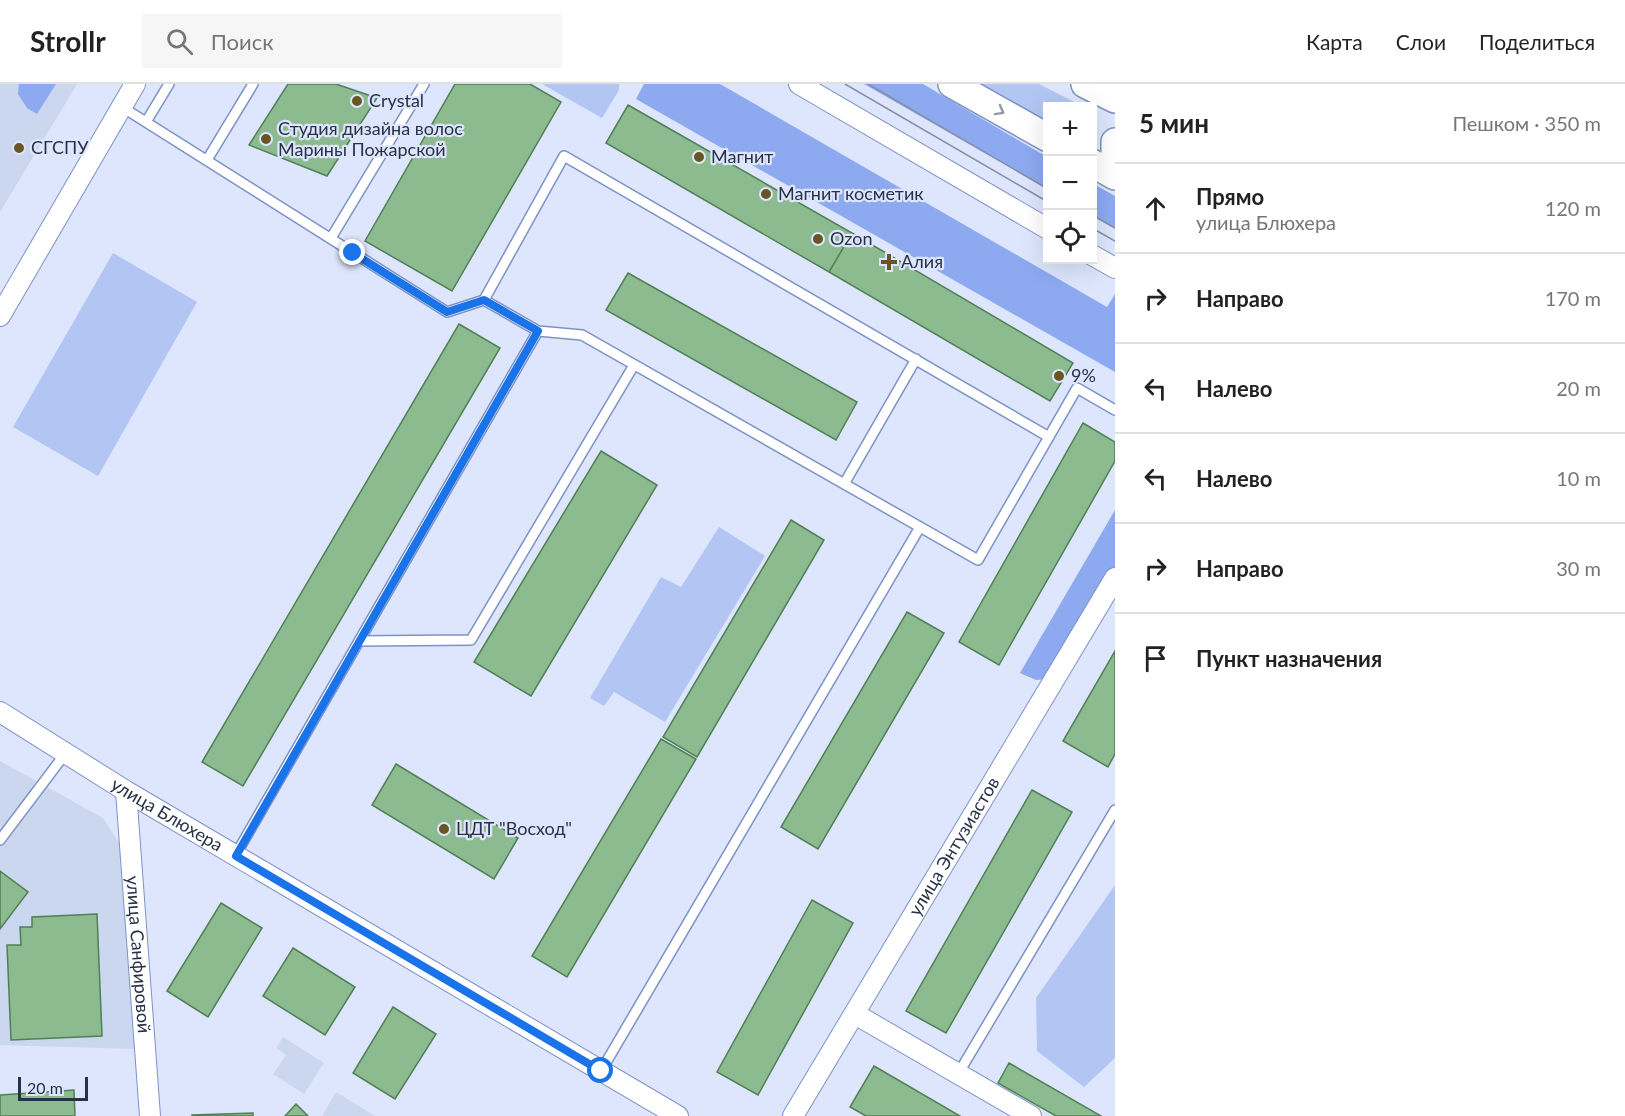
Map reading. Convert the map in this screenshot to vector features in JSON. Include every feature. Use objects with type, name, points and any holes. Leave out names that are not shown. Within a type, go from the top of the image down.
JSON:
[{"type":"main road","points":[[952,84],[1043,136]]},
{"type":"main road","points":[[1084,84],[1115,99]]},
{"type":"main road","points":[[1115,142],[1115,160]]},
{"type":"main road","points":[[1097,167],[1115,176]]},
{"type":"street","points":[[0,316],[135,84]]},
{"type":"street","points":[[799,84],[1043,227]]},
{"type":"street","points":[[1097,258],[1115,268]]},
{"type":"street","name":"улица Энтузиастов","points":[[793,1116],[1115,578]]},
{"type":"street","name":"улица Блюхера","points":[[0,712],[126,791],[678,1116]]},
{"type":"street","name":"улица Санфировой","points":[[126,791],[150,1116]]},
{"type":"street","points":[[855,1014],[1031,1116]]},
{"type":"lane","points":[[146,122],[169,84]]},
{"type":"lane","points":[[207,160],[253,84]]},
{"type":"lane","points":[[331,238],[424,84]]},
{"type":"lane","points":[[122,107],[447,312],[484,300],[564,156],[1049,437]]},
{"type":"lane","points":[[484,300],[538,331],[582,335],[978,560],[1077,388],[1115,410]]},
{"type":"lane","points":[[236,856],[538,331]]},
{"type":"lane","points":[[844,484],[916,359]]},
{"type":"lane","points":[[359,641],[471,640],[634,365]]},
{"type":"lane","points":[[601,1071],[920,527]]},
{"type":"lane","points":[[0,840],[65,754]]},
{"type":"lane","points":[[958,1074],[1115,810]]},
{"type":"shaded area","name":"СГСПУ","points":[[0,84],[77,84],[0,212]]},
{"type":"shaded area","points":[[19,84],[56,84],[37,114],[27,108],[18,94]]},
{"type":"shaded area","points":[[542,84],[619,84],[619,90],[602,118]]},
{"type":"shaded area","points":[[644,84],[720,84],[1107,307],[1115,294],[1115,372],[636,99]]},
{"type":"shaded area","points":[[864,84],[923,84],[1043,155],[1043,187]]},
{"type":"shaded area","points":[[980,84],[1039,84],[1074,102],[1043,102],[1043,120]]},
{"type":"shaded area","points":[[1097,186],[1115,196],[1115,228],[1097,217]]},
{"type":"shaded area","points":[[113,253],[197,302],[98,476],[13,427]]},
{"type":"shaded area","points":[[1115,510],[1115,568],[1058,665],[1046,679],[1036,680],[1020,673]]},
{"type":"shaded area","points":[[719,527],[765,556],[665,722],[614,692],[604,706],[590,698],[661,577],[681,587]]},
{"type":"shaded area","points":[[0,761],[103,818],[119,843],[135,1049],[0,1045]]},
{"type":"shaded area","points":[[1115,885],[1115,1058],[1084,1087],[1037,1051],[1036,998]]},
{"type":"shaded area","points":[[283,1037],[324,1063],[304,1094],[273,1074],[286,1055],[276,1048]]},
{"type":"shaded area","points":[[336,1092],[375,1116],[322,1116]]},
{"type":"building","points":[[288,84],[336,84],[377,98],[327,176],[249,145]]},
{"type":"building","points":[[455,84],[530,84],[561,102],[452,291],[365,241]]},
{"type":"building","points":[[628,105],[852,233],[829,272],[606,143]]},
{"type":"building","points":[[852,233],[1073,363],[1050,401],[829,272]]},
{"type":"building","points":[[628,273],[857,402],[836,440],[606,310]]},
{"type":"building","points":[[459,324],[500,348],[243,786],[202,762]]},
{"type":"building","points":[[1083,423],[1115,442],[1115,461],[999,665],[959,642]]},
{"type":"building","points":[[601,451],[657,485],[531,696],[474,662]]},
{"type":"building","points":[[791,520],[824,540],[697,757],[663,737]]},
{"type":"building","points":[[907,612],[944,633],[818,849],[781,827]]},
{"type":"building","points":[[1115,651],[1115,754],[1108,767],[1063,741]]},
{"type":"building","points":[[661,739],[696,759],[567,977],[532,956]]},
{"type":"building","points":[[396,764],[518,838],[494,879],[372,805]]},
{"type":"building","points":[[1032,790],[1072,812],[946,1033],[906,1011]]},
{"type":"building","points":[[0,871],[28,892],[0,929]]},
{"type":"building","points":[[812,900],[853,923],[758,1095],[717,1072]]},
{"type":"building","points":[[221,903],[262,928],[208,1017],[167,991]]},
{"type":"building","points":[[97,914],[102,1036],[11,1040],[7,945],[21,945],[20,927],[32,927],[32,917]]},
{"type":"building","points":[[293,948],[355,987],[325,1035],[263,996]]},
{"type":"building","points":[[393,1007],[436,1034],[395,1099],[353,1073]]},
{"type":"building","points":[[1009,1063],[1101,1116],[1056,1116],[998,1083]]},
{"type":"building","points":[[874,1066],[960,1116],[866,1116],[850,1107]]},
{"type":"building","points":[[74,1090],[75,1116],[0,1116],[0,1095]]},
{"type":"building","points":[[296,1104],[308,1116],[285,1116]]},
{"type":"building","points":[[253,1113],[253,1116],[192,1116],[192,1115]]},
{"type":"tram line","points":[[845,84],[1043,199]]},
{"type":"tram line","points":[[868,84],[1043,186]]},
{"type":"tram line","points":[[1097,218],[1115,228]]},
{"type":"tram line","points":[[1097,231],[1115,241]]},
{"type":"place","name":"Crystal","points":[[357,101]]},
{"type":"place","name":"Студия дизайна волос Марины Пожарской","points":[[266,139]]},
{"type":"place","name":"СГСПУ","points":[[19,148]]},
{"type":"place","name":"Магнит","points":[[699,157]]},
{"type":"place","name":"Магнит косметик","points":[[766,194]]},
{"type":"place","name":"Ozon","points":[[818,239]]},
{"type":"place","name":"Алия","points":[[889,262]]},
{"type":"place","name":"9%","points":[[1059,376]]},
{"type":"place","name":"ЦДТ \"Восход\"","points":[[444,829]]},
{"type":"route","points":[[353,253],[447,312],[484,300],[538,331],[236,856],[601,1071]]}]
